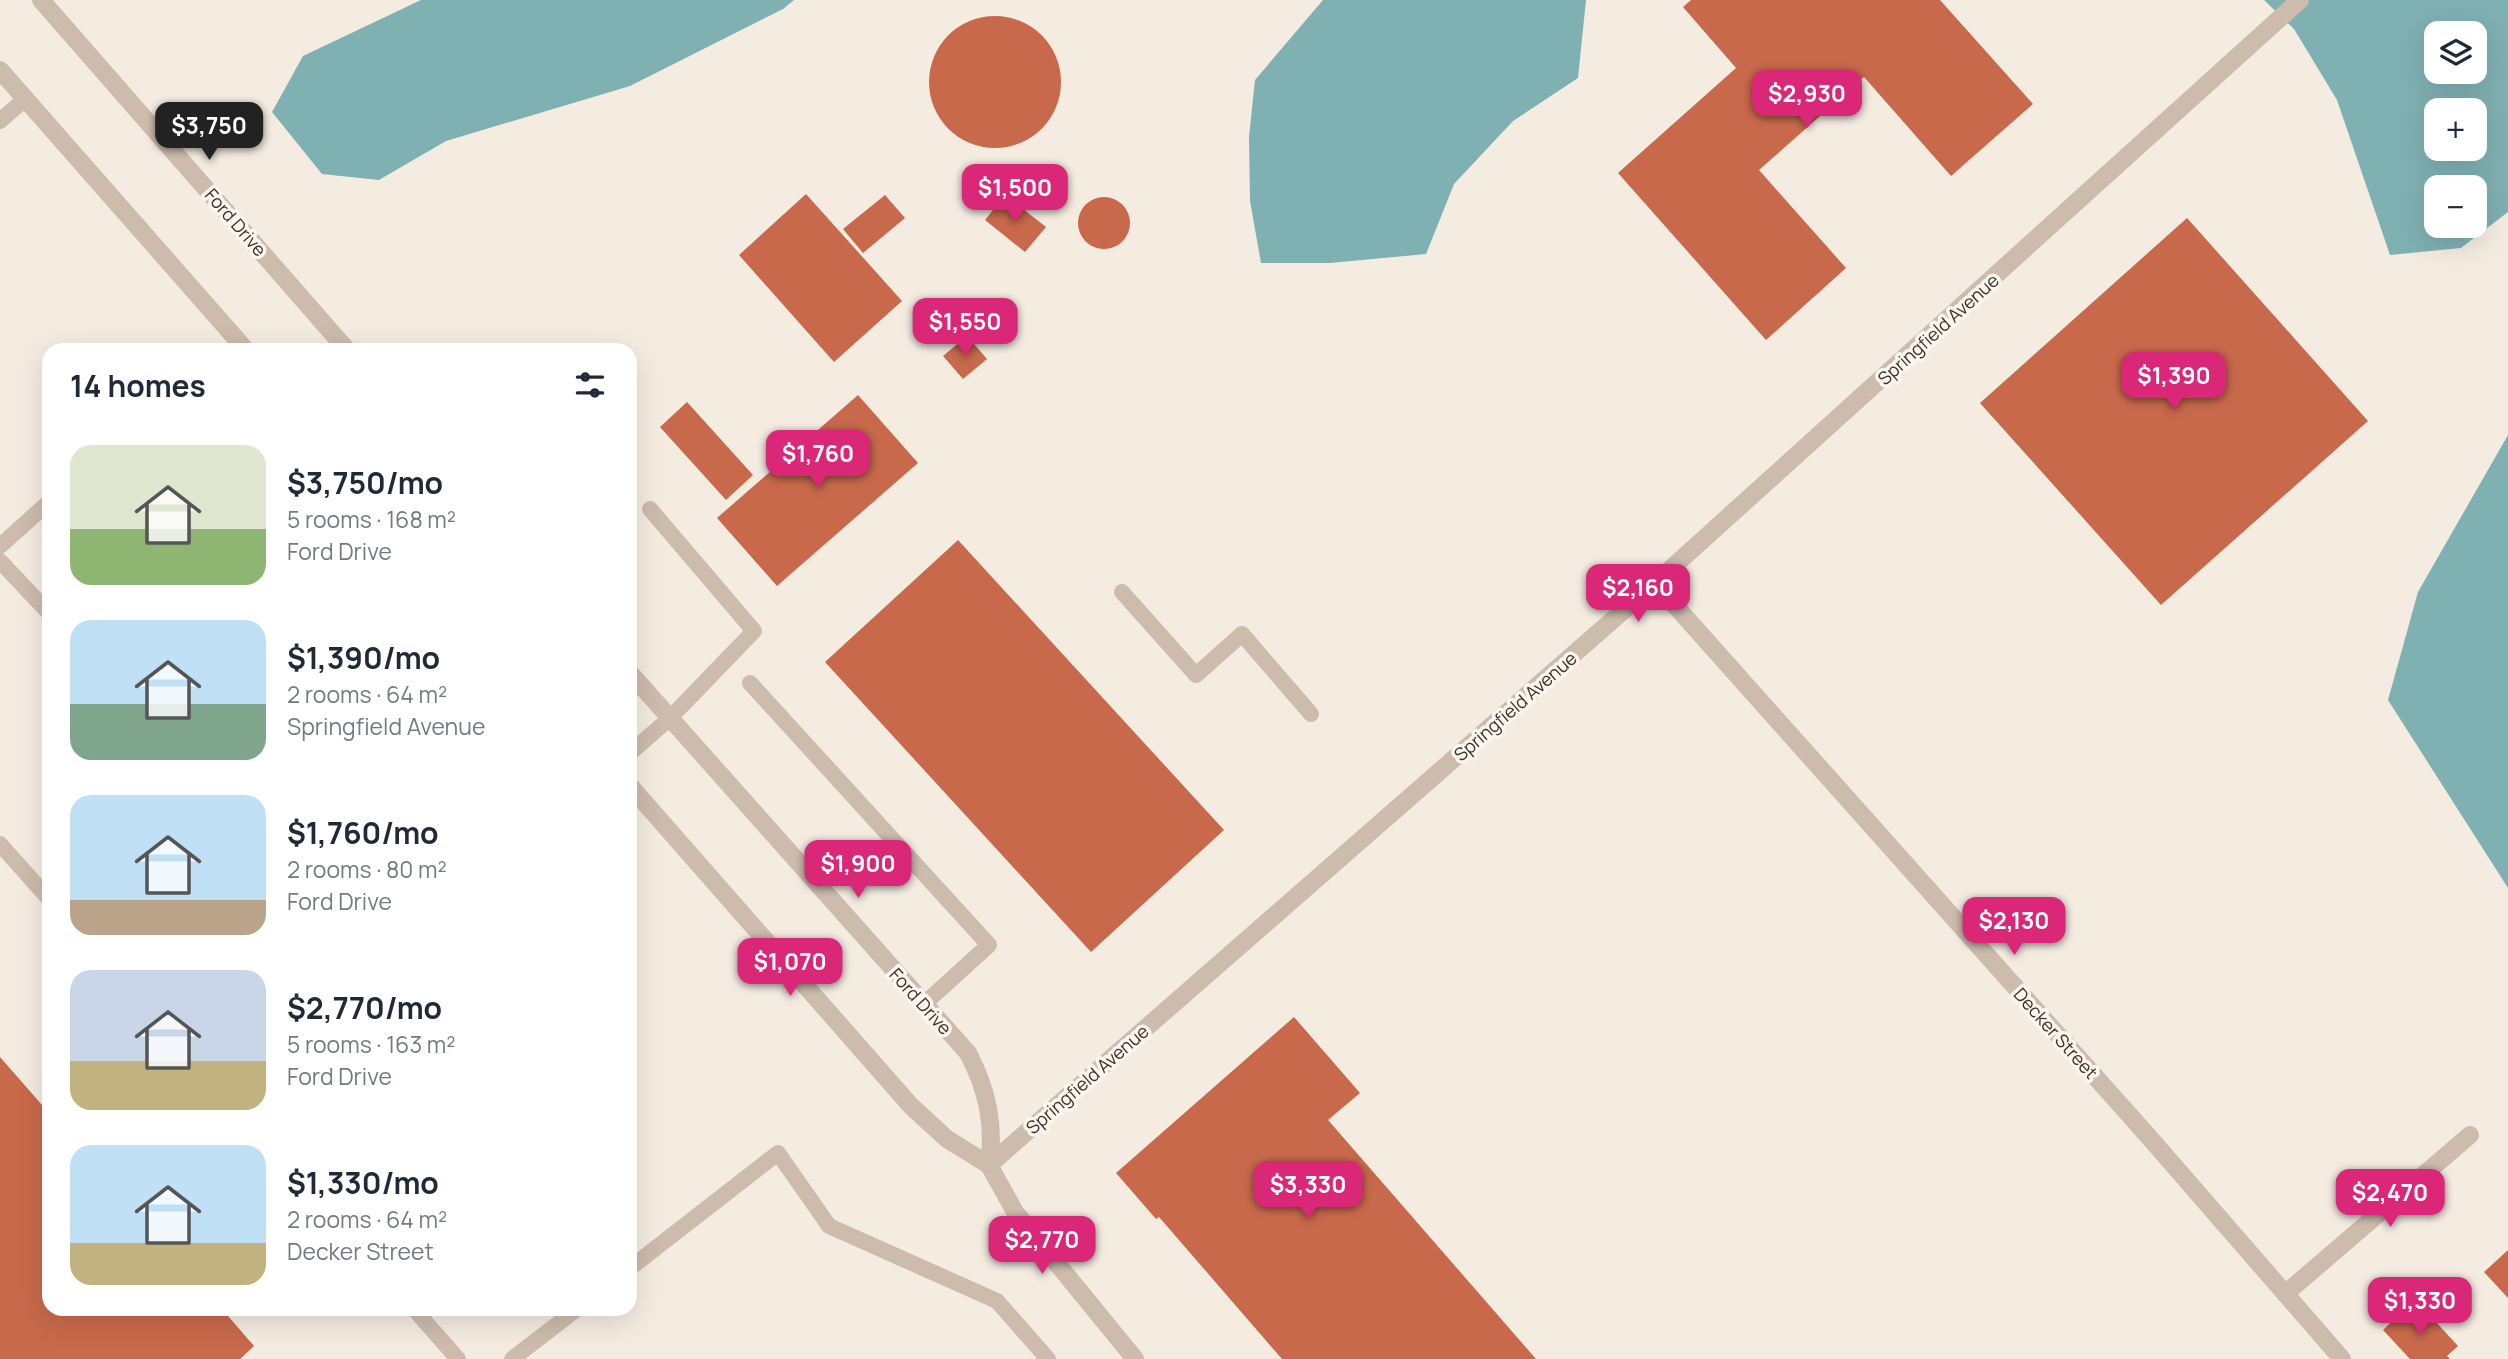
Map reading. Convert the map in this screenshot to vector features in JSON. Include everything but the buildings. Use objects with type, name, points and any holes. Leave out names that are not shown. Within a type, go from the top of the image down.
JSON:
[{"type":"street","name":"Ford Drive","points":[[41,0],[341,343]]},
{"type":"street","name":"Springfield Avenue","points":[[989,1165],[1655,583],[2254,45],[2300,0]]},
{"type":"street","points":[[0,70],[240,343]]},
{"type":"street","name":"Decker Street","points":[[1655,583],[2342,1359]]},
{"type":"street","name":"Ford Drive","points":[[637,681],[968,1053],[981,1079],[991,1114],[989,1165]]},
{"type":"street","points":[[637,794],[911,1106],[947,1139],[989,1165],[1015,1212],[1135,1359]]},
{"type":"street","points":[[2285,1294],[2470,1135]]},
{"type":"lane","points":[[0,121],[25,99]]},
{"type":"lane","points":[[0,546],[42,508]]},
{"type":"lane","points":[[637,747],[670,719],[754,631],[650,509]]},
{"type":"lane","points":[[0,561],[42,606]]},
{"type":"lane","points":[[1122,592],[1196,675],[1242,635],[1311,714]]},
{"type":"lane","points":[[750,683],[989,945],[924,1004]]},
{"type":"lane","points":[[0,844],[42,891]]},
{"type":"lane","points":[[637,1263],[778,1153],[829,1226],[997,1301],[1048,1359]]},
{"type":"lane","points":[[420,1316],[458,1359]]},
{"type":"lane","points":[[512,1359],[568,1316]]},
{"type":"water","points":[[421,0],[794,0],[783,9],[630,86],[446,141],[379,180],[322,174],[272,112],[303,56]]},
{"type":"water","points":[[1323,0],[1586,0],[1578,78],[1513,121],[1454,184],[1426,254],[1330,263],[1261,263],[1250,201],[1249,137],[1255,80]]},
{"type":"water","points":[[2264,0],[2508,0],[2508,212],[2487,228],[2487,175],[2424,175],[2424,238],[2474,238],[2461,248],[2390,255],[2337,100],[2294,29]]},
{"type":"water","points":[[2508,435],[2508,888],[2388,700],[2418,592]]}]
